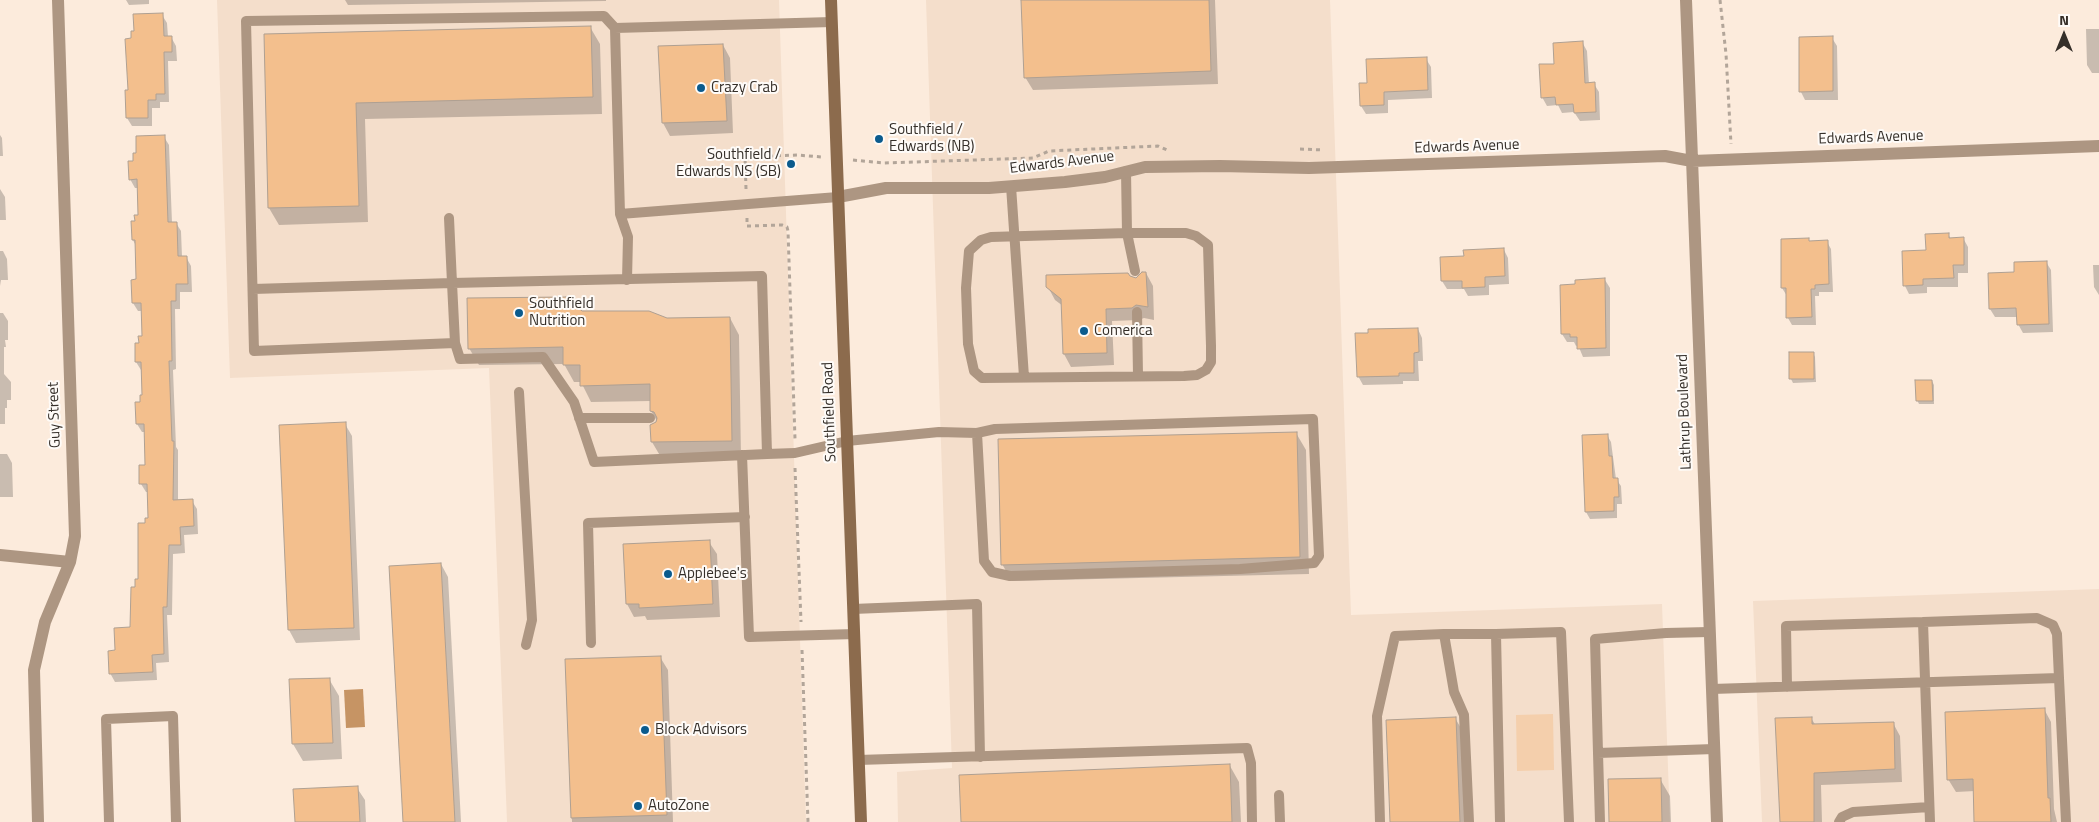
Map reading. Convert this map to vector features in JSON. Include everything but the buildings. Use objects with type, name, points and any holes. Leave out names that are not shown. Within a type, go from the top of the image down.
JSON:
[{"type":"main road","name":"Southfield Road","points":[[831,0],[861,822]]},
{"type":"street","name":"Guy Street","points":[[38,822],[34,670],[45,622],[70,562],[74,522],[58,0]]},
{"type":"street","name":"Lathrup Boulevard","points":[[1686,0],[1708,632],[1717,822]]},
{"type":"street","name":"Edwards Avenue","points":[[838,197],[886,188],[1011,186],[1106,177],[1145,167],[1186,165],[1309,168],[1665,156],[1692,160],[2099,146]]},
{"type":"street","points":[[0,555],[70,562]]},
{"type":"lane","points":[[455,343],[254,351],[246,22],[604,16],[615,28],[620,214],[628,236],[627,280]]},
{"type":"lane","points":[[615,28],[832,22]]},
{"type":"lane","points":[[1126,172],[1127,233],[1135,271]]},
{"type":"lane","points":[[1011,186],[1016,236],[1024,377]]},
{"type":"lane","points":[[620,214],[838,197]]},
{"type":"lane","points":[[449,218],[455,343],[460,359],[543,357],[574,402],[594,462],[795,453],[847,441],[939,432],[977,433],[995,429],[1312,419],[1319,556],[1314,564],[1240,569],[1010,576],[992,572],[984,561],[977,433]]},
{"type":"lane","points":[[1127,233],[1186,233],[1196,236],[1208,245],[1211,362],[1206,370],[1197,375],[982,378],[974,371],[968,344],[966,288],[969,251],[981,240],[991,236],[1127,233]]},
{"type":"lane","points":[[253,289],[762,276],[768,454]]},
{"type":"lane","points":[[1137,312],[1138,376]]},
{"type":"lane","points":[[519,392],[532,620],[526,645]]},
{"type":"lane","points":[[579,418],[650,418]]},
{"type":"lane","points":[[742,455],[749,637],[854,634]]},
{"type":"lane","points":[[591,643],[588,522],[745,517]]},
{"type":"lane","points":[[854,609],[977,604],[980,757]]},
{"type":"lane","points":[[1788,687],[1786,626],[2037,618],[2053,626],[2057,634],[2066,822]]},
{"type":"lane","points":[[1923,622],[1930,822]]},
{"type":"lane","points":[[1380,822],[1377,716],[1395,636],[1562,632],[1569,822]]},
{"type":"lane","points":[[1600,822],[1595,639],[1666,633],[1708,632]]},
{"type":"lane","points":[[1444,634],[1454,692],[1464,716],[1469,822]]},
{"type":"lane","points":[[1496,634],[1500,822]]},
{"type":"lane","points":[[1712,689],[2059,678]]},
{"type":"lane","points":[[109,822],[106,719],[172,716],[176,822]]},
{"type":"lane","points":[[858,760],[1247,748],[1251,762],[1252,822]]},
{"type":"lane","points":[[1598,753],[1714,748]]},
{"type":"lane","points":[[1279,795],[1280,822]]},
{"type":"lane","points":[[1839,822],[1842,817],[1853,812],[1930,806]]},
{"type":"path","points":[[1720,0],[1726,54],[1731,147]]},
{"type":"path","points":[[746,191],[745,158],[797,155]]},
{"type":"path","points":[[884,163],[1005,159]]},
{"type":"path","points":[[747,223],[747,226],[782,225],[787,227],[788,231],[800,615]]},
{"type":"path","points":[[802,657],[808,822]]},
{"type":"shaded area","points":[[217,0],[779,0],[806,822],[507,822],[489,368],[230,378]]},
{"type":"shaded area","points":[[926,0],[1330,0],[1351,615],[1662,604],[1670,822],[898,822],[897,772],[952,768]]},
{"type":"shaded area","points":[[2099,589],[2099,822],[1762,822],[1753,601]]},
{"type":"shaded area","points":[[363,689],[365,727],[346,728],[344,690]]},
{"type":"shaded area","points":[[1553,714],[1554,770],[1517,771],[1516,715]]},
{"type":"place","name":"Crazy Crab","points":[[701,88]]},
{"type":"place","name":"Southfield / Edwards (NB)","points":[[879,139]]},
{"type":"place","name":"Southfield / Edwards NS (SB)","points":[[791,164]]},
{"type":"place","name":"Southfield Nutrition","points":[[519,313]]},
{"type":"place","name":"Comerica","points":[[1084,331]]},
{"type":"place","name":"Applebee's","points":[[668,574]]},
{"type":"place","name":"Block Advisors","points":[[645,730]]},
{"type":"place","name":"AutoZone","points":[[638,806]]}]
